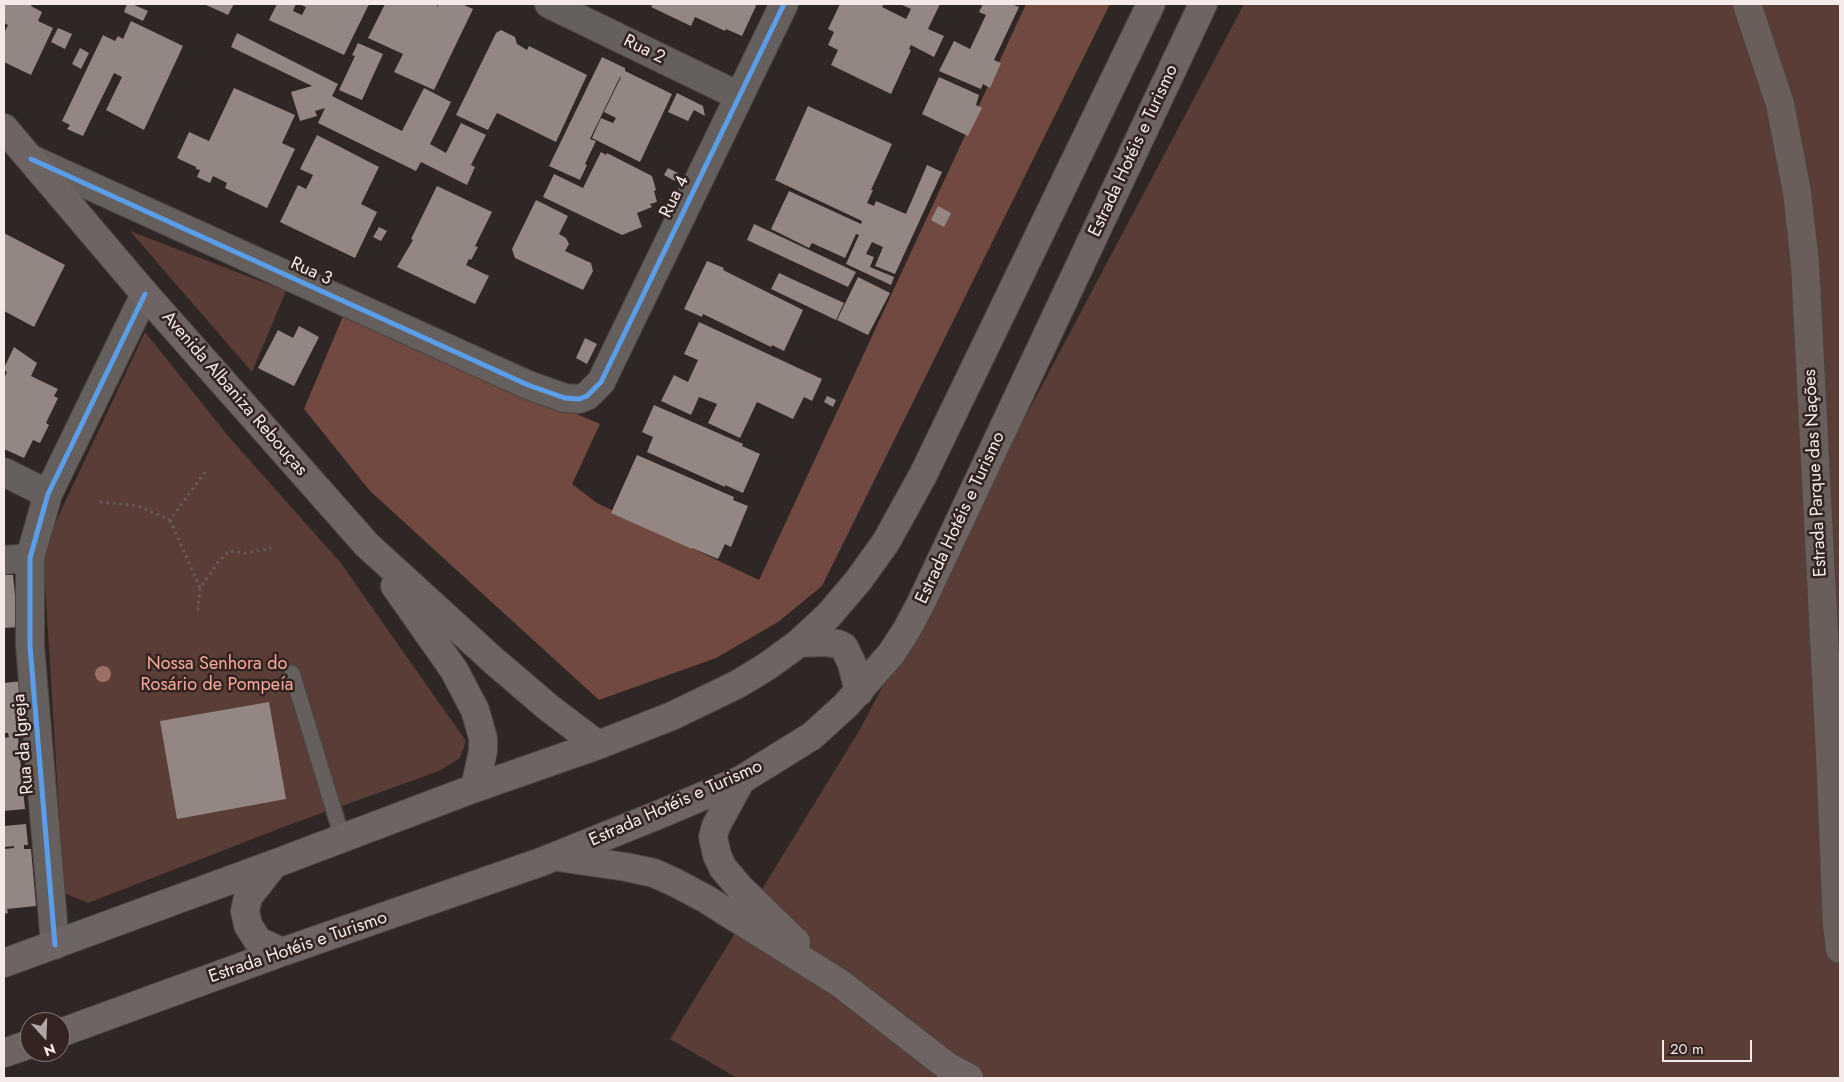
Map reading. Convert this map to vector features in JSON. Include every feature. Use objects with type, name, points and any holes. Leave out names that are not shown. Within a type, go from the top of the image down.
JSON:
[{"type":"highway","name":"Estrada Parque das Nações","points":[[1747,4],[1780,104],[1797,192],[1805,264],[1835,764],[1836,924],[1840,949]]},
{"type":"main road","points":[[4,963],[475,788],[598,745],[702,703],[766,667],[799,643],[829,614],[858,581],[886,542],[923,475],[1151,4]]},
{"type":"main road","name":"Estrada Hotéis e Turismo","points":[[70,1029],[282,952],[556,856],[741,780],[812,736],[859,692],[891,654],[921,603],[1203,4]]},
{"type":"main road","name":"Avenida Albaniza Rebouças","points":[[4,128],[145,294],[367,545],[494,661],[549,708],[598,745]]},
{"type":"main road","name":"Avenida Albaniza Rebouças","points":[[367,545],[454,670],[476,710],[483,738],[475,788]]},
{"type":"main road","points":[[799,643],[825,642],[844,647],[852,664],[859,692]]},
{"type":"main road","points":[[741,780],[716,826],[713,837],[714,847],[720,861],[740,888],[841,984],[954,1074]]},
{"type":"main road","points":[[556,856],[654,873],[706,899],[841,984]]},
{"type":"main road","points":[[274,864],[248,897],[245,911],[248,926],[258,941],[282,952]]},
{"type":"main road","points":[[4,1053],[20,1047]]},
{"type":"street","name":"Rua 2","points":[[549,4],[739,96]]},
{"type":"street","name":"Rua 4","points":[[584,397],[601,382],[784,4]]},
{"type":"street","name":"Rua 3","points":[[31,159],[528,385],[564,398],[584,397]]},
{"type":"street","name":"Rua da Igreja","points":[[55,945],[30,646],[17,559],[145,294]]},
{"type":"street","points":[[4,472],[48,494]]},
{"type":"lane","points":[[292,673],[342,837]]},
{"type":"path","points":[[170,520],[205,472]]},
{"type":"path","points":[[100,502],[138,506],[170,520],[200,588],[198,610]]},
{"type":"path","points":[[200,588],[219,561],[229,551],[246,553],[271,548]]},
{"type":"green space","points":[[1244,4],[1840,4],[1840,1078],[737,1078],[670,1039],[859,731]]},
{"type":"green space","points":[[130,231],[286,291],[252,372]]},
{"type":"green space","name":"Nossa Senhora do Rosário de Pompeía","points":[[145,332],[229,437],[340,562],[466,741],[460,758],[439,771],[286,826],[88,903],[64,893],[43,549]]},
{"type":"shaded area","points":[[1026,4],[1110,4],[822,586],[778,622],[716,658],[599,700],[370,491],[304,409],[344,314],[600,424],[572,484],[597,503],[759,580]]},
{"type":"building","points":[[4,4],[32,4],[31,6],[42,12],[38,21],[53,28],[31,75],[4,62],[4,33],[8,25],[4,23]]},
{"type":"building","points":[[127,4],[132,4],[148,11],[143,21],[124,12]]},
{"type":"building","points":[[204,4],[234,4],[228,15]]},
{"type":"building","points":[[277,4],[296,4],[293,11],[302,15],[306,7],[299,4],[369,4],[344,55],[269,20]]},
{"type":"building","points":[[385,4],[437,4],[437,7],[439,4],[462,4],[473,9],[434,90],[394,72],[403,54],[368,38]]},
{"type":"building","points":[[653,4],[756,4],[756,6],[742,36],[726,29],[725,31],[695,17],[691,26],[651,7]]},
{"type":"building","points":[[840,4],[884,4],[882,7],[906,19],[911,9],[900,4],[940,4],[928,29],[944,36],[934,57],[911,45],[909,49],[911,50],[891,94],[831,65],[838,50],[828,45],[834,32],[828,29]]},
{"type":"building","points":[[983,4],[1011,4],[1019,7],[994,60],[1001,63],[990,88],[983,84],[981,89],[939,71],[954,41],[970,49],[986,15],[979,12]]},
{"type":"building","points":[[131,21],[183,46],[144,130],[106,110],[122,77],[114,73],[83,136],[67,129],[70,125],[62,121],[103,35],[115,41],[118,36],[123,39]]},
{"type":"building","points":[[58,28],[72,34],[65,49],[51,42]]},
{"type":"building","points":[[501,30],[515,37],[517,44],[527,50],[529,46],[587,75],[556,142],[497,113],[488,130],[456,115],[496,33]]},
{"type":"building","points":[[237,33],[338,84],[332,96],[402,131],[424,88],[451,102],[430,144],[446,153],[461,123],[486,135],[471,165],[475,167],[467,185],[421,162],[416,171],[318,123],[325,108],[315,111],[317,116],[300,121],[291,92],[312,86],[231,47]]},
{"type":"building","points":[[358,43],[383,54],[362,100],[339,90],[355,56],[352,55]]},
{"type":"building","points":[[80,48],[89,53],[81,69],[72,64]]},
{"type":"building","points":[[602,57],[625,68],[625,71],[672,94],[640,162],[592,138],[601,118],[613,123],[616,118],[604,112],[620,77],[590,139],[596,141],[580,180],[549,166]]},
{"type":"building","points":[[939,77],[979,95],[976,105],[982,108],[968,136],[922,114]]},
{"type":"building","points":[[234,88],[295,115],[282,143],[295,149],[267,208],[225,188],[227,183],[213,176],[210,183],[197,177],[200,170],[177,158],[189,132],[209,141]]},
{"type":"building","points":[[677,93],[703,106],[705,116],[694,110],[688,121],[668,112]]},
{"type":"building","points":[[808,106],[892,144],[867,203],[874,206],[876,201],[906,214],[927,165],[942,172],[895,274],[875,266],[883,247],[872,242],[866,254],[874,257],[870,267],[894,277],[891,285],[846,264],[859,235],[856,234],[845,258],[812,243],[809,248],[771,229],[789,191],[861,224],[862,221],[775,180]]},
{"type":"building","points":[[317,135],[379,167],[361,204],[377,212],[355,258],[280,222],[298,185],[306,189],[313,175],[300,169]]},
{"type":"building","points":[[601,152],[606,155],[607,153],[652,176],[656,190],[654,191],[657,202],[650,204],[652,207],[637,213],[642,227],[622,235],[543,197],[554,174],[583,188]]},
{"type":"building","points":[[668,168],[678,173],[675,181],[664,175]]},
{"type":"building","points":[[437,186],[492,212],[475,246],[478,247],[466,265],[489,276],[475,304],[397,267],[413,240],[411,239]]},
{"type":"building","points":[[536,200],[568,216],[559,234],[566,238],[569,244],[565,251],[591,263],[593,271],[583,290],[515,258],[512,249]]},
{"type":"building","points":[[938,206],[951,213],[944,227],[931,220]]},
{"type":"building","points":[[754,224],[856,272],[848,287],[747,240]]},
{"type":"building","points":[[379,227],[387,231],[381,241],[373,237]]},
{"type":"building","points":[[4,233],[65,265],[34,327],[4,311]]},
{"type":"building","points":[[707,261],[803,310],[784,351],[772,345],[771,347],[703,314],[702,317],[684,309]]},
{"type":"building","points":[[779,273],[844,303],[836,320],[771,289]]},
{"type":"building","points":[[858,277],[890,293],[868,335],[837,320]]},
{"type":"building","points":[[699,322],[822,379],[812,401],[804,397],[793,419],[757,402],[740,438],[708,423],[717,404],[699,397],[691,415],[661,401],[674,375],[688,382],[698,360],[684,354]]},
{"type":"building","points":[[299,326],[319,337],[294,386],[258,368],[278,330],[293,338]]},
{"type":"building","points":[[585,338],[597,344],[587,364],[576,358]]},
{"type":"building","points":[[14,347],[37,363],[31,376],[58,389],[54,396],[58,398],[46,423],[49,425],[40,443],[33,440],[24,458],[4,449],[4,379],[7,372],[4,368]]},
{"type":"building","points":[[827,396],[836,400],[833,407],[824,402]]},
{"type":"building","points":[[654,405],[743,444],[742,446],[760,454],[743,493],[725,485],[725,487],[647,452],[653,437],[642,432]]},
{"type":"building","points":[[637,455],[734,497],[733,500],[748,506],[731,547],[725,544],[718,559],[611,513]]},
{"type":"building","points":[[4,575],[13,575],[18,627],[4,628]]},
{"type":"building","points":[[22,681],[27,736],[18,736],[25,809],[4,811],[4,738],[9,737],[8,733],[4,733],[4,683]]},
{"type":"building","name":"Nossa Senhora do Rosário de Pompeía","points":[[269,702],[286,799],[177,819],[160,721]]},
{"type":"building","points":[[26,824],[28,845],[24,845],[24,849],[31,849],[36,906],[7,909],[8,913],[4,914],[4,849],[14,848],[14,846],[4,847],[4,826]]},
{"type":"cycle path","points":[[31,159],[528,385],[565,398],[579,399],[587,396],[601,382],[784,4]]},
{"type":"cycle path","points":[[55,945],[30,646],[30,558],[48,494],[145,294]]}]
